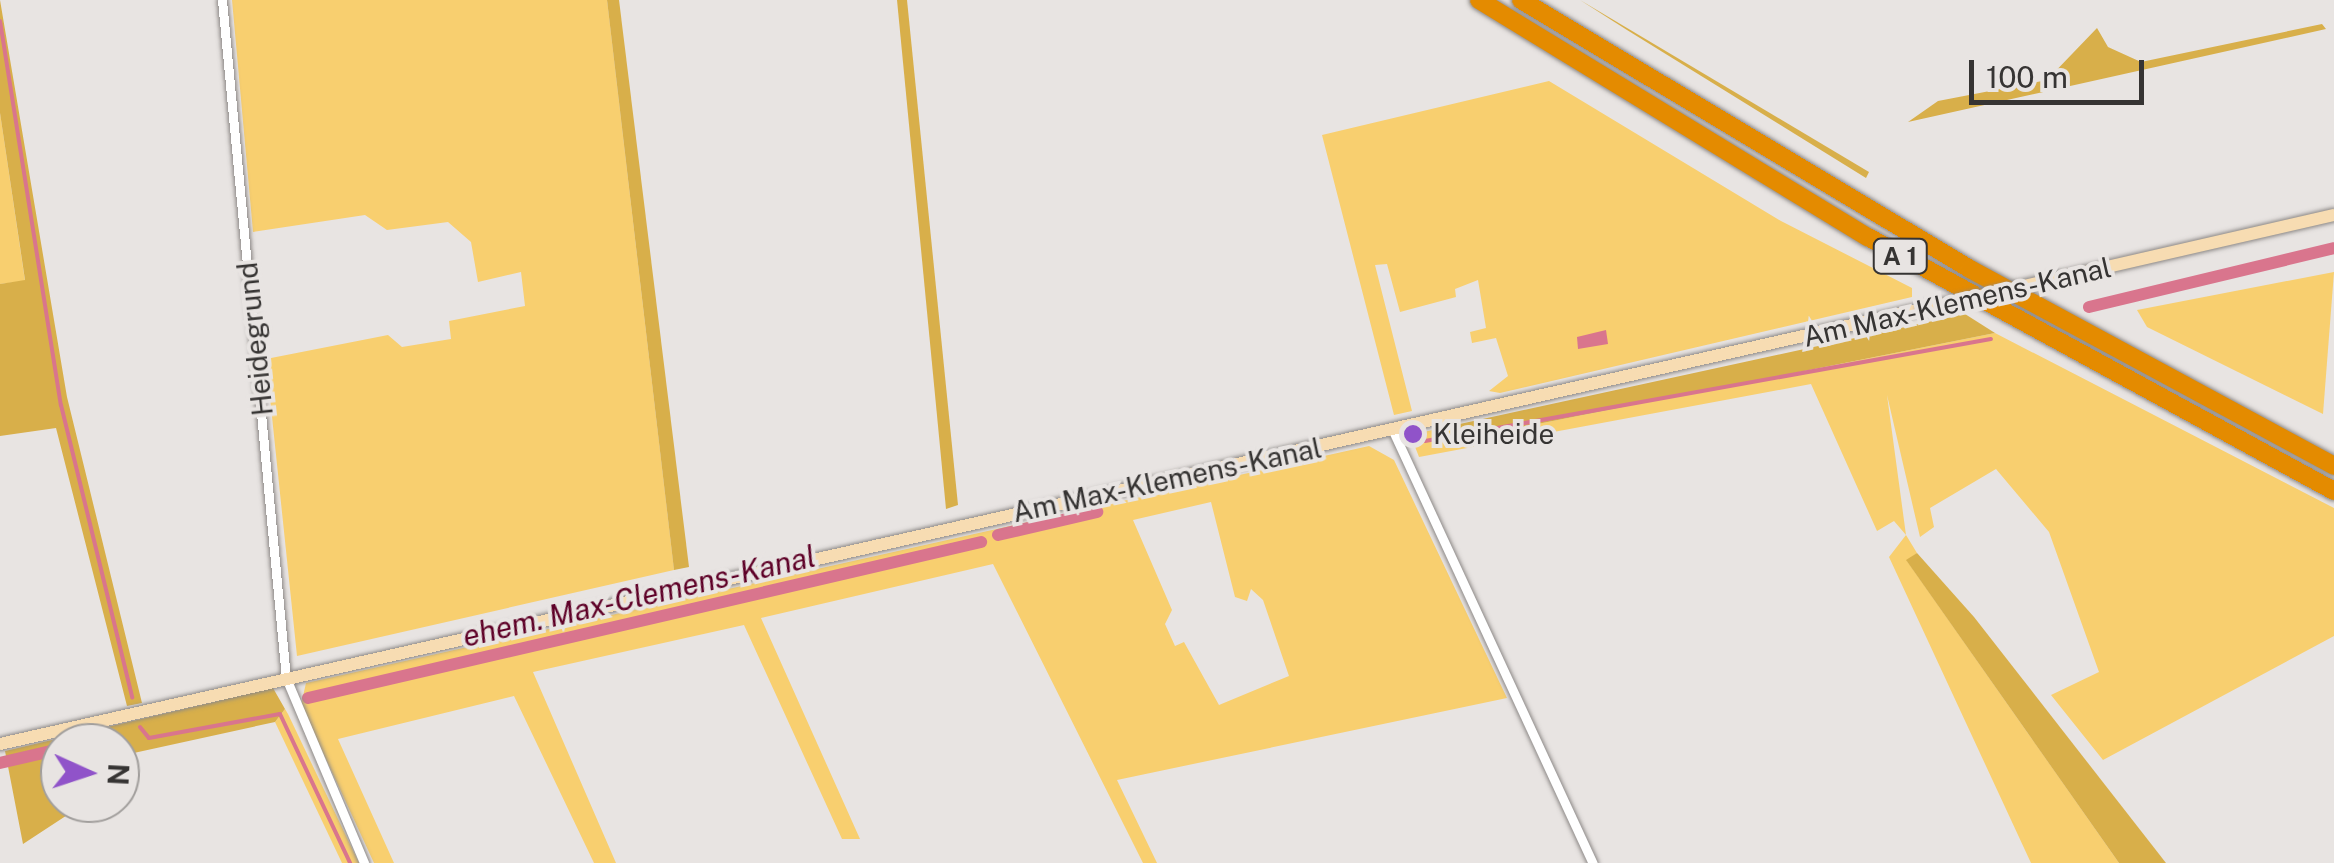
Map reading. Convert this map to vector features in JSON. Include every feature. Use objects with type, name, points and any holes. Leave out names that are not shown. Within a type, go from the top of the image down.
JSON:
[{"type":"highway","name":"A 1","points":[[1479,0],[1868,238],[2334,491]]},
{"type":"highway","name":"A 1","points":[[1521,0],[1925,243],[2334,466]]},
{"type":"main road","name":"Am Max-Klemens-Kanal","points":[[0,744],[2334,215]]},
{"type":"street","name":"Heidegrund","points":[[222,0],[286,678],[364,863]]},
{"type":"street","points":[[1393,431],[1593,863]]},
{"type":"shaded area","points":[[0,0],[67,397],[142,703],[127,706],[56,428],[0,436],[0,284],[25,280],[0,113]]},
{"type":"shaded area","points":[[232,0],[607,0],[674,570],[297,656],[266,359],[388,335],[402,347],[451,339],[449,321],[525,306],[521,272],[478,282],[471,242],[448,222],[387,230],[365,215],[253,232]]},
{"type":"shaded area","points":[[607,0],[619,0],[689,567],[674,570]]},
{"type":"shaded area","points":[[897,0],[907,0],[958,505],[946,509]]},
{"type":"shaded area","points":[[1580,0],[1869,172],[1866,178],[1627,30]]},
{"type":"shaded area","points":[[2322,24],[2326,29],[1908,122],[1938,101],[2047,80],[2097,28],[2108,47],[2141,62]]},
{"type":"shaded area","points":[[1549,81],[1781,221],[1912,288],[1912,297],[1500,393],[1489,391],[1508,376],[1496,338],[1472,343],[1470,332],[1486,328],[1478,280],[1455,289],[1456,297],[1400,312],[1387,264],[1375,265],[1412,411],[1394,415],[1322,135]]},
{"type":"shaded area","points":[[0,113],[25,281],[0,284]]},
{"type":"shaded area","points":[[2334,272],[2323,414],[2147,327],[2137,310]]},
{"type":"shaded area","points":[[1965,314],[1995,333],[1473,437],[1446,427]]},
{"type":"shaded area","points":[[1606,330],[1608,344],[1578,349],[1577,337]]},
{"type":"shaded area","points":[[1995,333],[2334,508],[2334,636],[2103,760],[2051,695],[2099,672],[2049,532],[1996,469],[1930,508],[1934,527],[1920,537],[1887,395],[1906,535],[1894,521],[1877,531],[1811,384],[1419,457],[1414,444],[1419,433],[1446,427],[1473,437]]},
{"type":"shaded area","points":[[1369,446],[1394,460],[1507,698],[1117,780],[1157,863],[1143,863],[993,564],[761,618],[860,839],[842,839],[744,625],[533,672],[616,863],[594,863],[514,696],[338,739],[394,863],[374,863],[301,705],[306,683]],"holes":[[[1211,502],[1235,597],[1247,601],[1251,589],[1263,600],[1289,676],[1219,705],[1184,642],[1175,646],[1165,624],[1172,610],[1133,520]]]},
{"type":"shaded area","points":[[1906,535],[1917,553],[1907,561],[2119,863],[2031,863],[1889,557]]},
{"type":"shaded area","points":[[1917,553],[1974,617],[2166,863],[2119,863],[1906,560]]},
{"type":"shaded area","points":[[273,688],[285,709],[275,722],[140,752],[140,723],[124,723]]},
{"type":"shaded area","points":[[285,709],[359,863],[342,863],[275,722]]},
{"type":"shaded area","points":[[40,743],[40,823],[55,823],[23,844],[5,751]]},
{"type":"waterway","points":[[0,21],[61,405],[132,697]]},
{"type":"waterway","name":"ehem. Max-Clemens-Kanal","points":[[2089,307],[2334,248]]},
{"type":"waterway","points":[[1425,441],[1991,339]]},
{"type":"waterway","name":"ehem. Max-Clemens-Kanal","points":[[998,535],[1097,512]]},
{"type":"waterway","name":"ehem. Max-Clemens-Kanal","points":[[308,698],[981,542]]},
{"type":"waterway","points":[[140,727],[149,738],[280,714],[350,863]]},
{"type":"waterway","name":"ehem. Max-Clemens-Kanal","points":[[0,763],[40,754]]},
{"type":"place","name":"Kleiheide","points":[[1413,434]]}]
